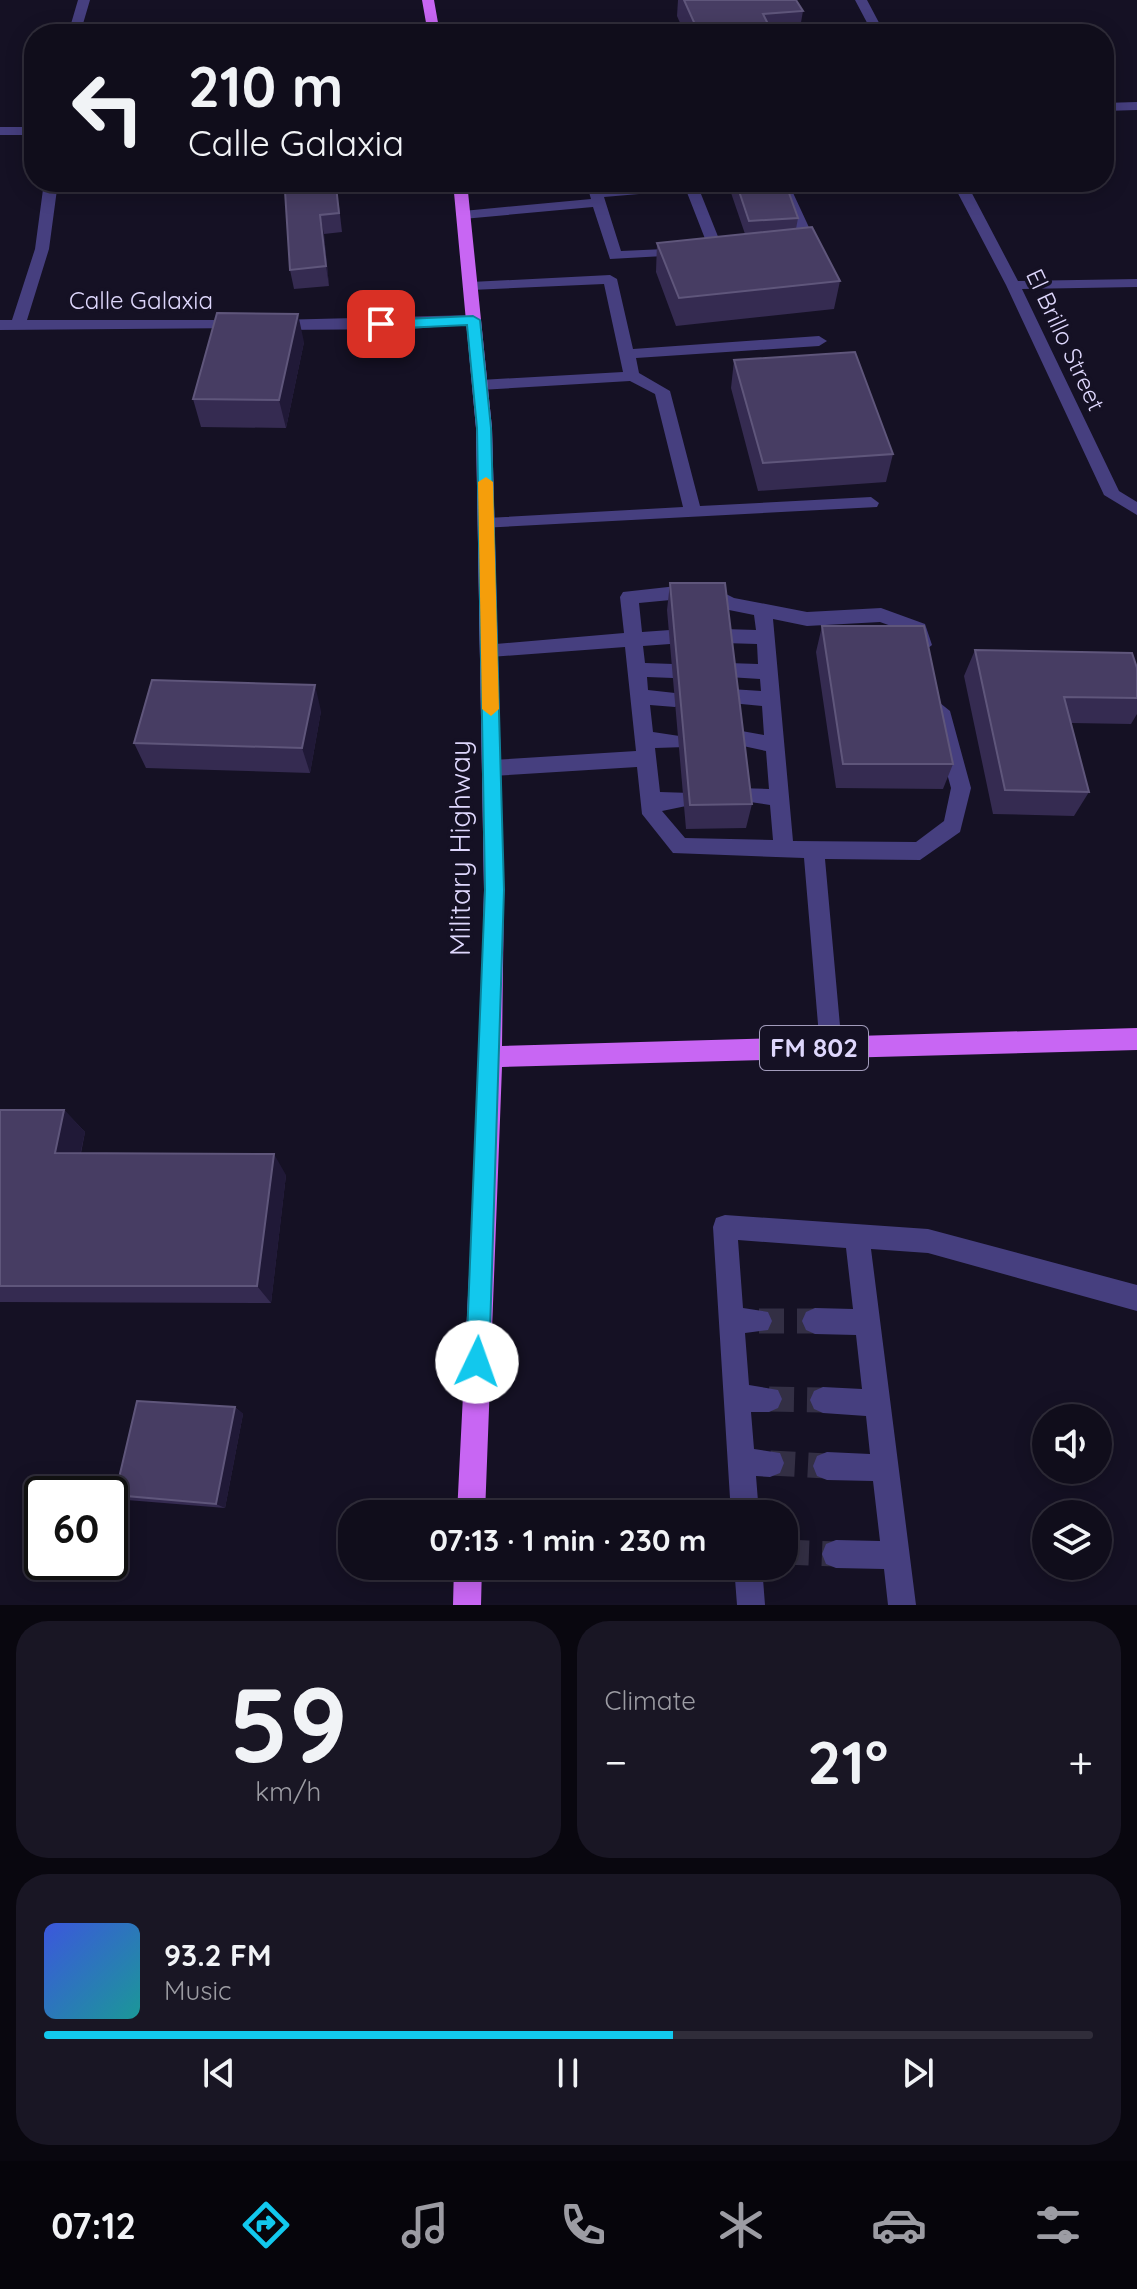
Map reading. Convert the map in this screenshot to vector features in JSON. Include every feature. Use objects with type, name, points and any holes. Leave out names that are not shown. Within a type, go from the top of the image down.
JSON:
[{"type":"main road","points":[[428,0],[432,24]]},
{"type":"main road","name":"Military Highway","points":[[461,192],[480,385],[487,524],[492,768],[491,1057],[472,1500]]},
{"type":"main road","name":"FM 802","points":[[491,1057],[1137,1040]]},
{"type":"main road","points":[[467,1605],[468,1580]]},
{"type":"street","points":[[77,24],[84,0]]},
{"type":"street","points":[[861,0],[874,24]]},
{"type":"street","points":[[1114,107],[1137,106]]},
{"type":"street","points":[[0,131],[24,131]]},
{"type":"street","points":[[18,325],[42,249],[50,192]]},
{"type":"street","points":[[463,215],[596,193],[615,256],[723,249],[694,192]]},
{"type":"street","points":[[775,246],[790,245],[806,236],[786,192]]},
{"type":"street","name":"El Brillo Street","points":[[964,192],[1013,285],[1112,495],[1137,509]]},
{"type":"street","points":[[471,286],[610,279],[632,376]]},
{"type":"street","points":[[1013,285],[1137,283]]},
{"type":"street","name":"Calle Galaxia","points":[[0,325],[412,324],[473,320]]},
{"type":"street","points":[[628,354],[819,341]]},
{"type":"street","points":[[480,385],[632,376],[662,391],[693,512]]},
{"type":"street","points":[[487,524],[871,503]]},
{"type":"street","points":[[926,658],[919,629],[881,615],[807,619],[730,604],[704,590],[629,597],[652,814],[680,847],[920,851],[953,826],[961,788],[934,687]]},
{"type":"street","points":[[763,611],[784,850]]},
{"type":"street","points":[[724,636],[766,637]]},
{"type":"street","points":[[490,650],[670,637]]},
{"type":"street","points":[[637,670],[673,671]]},
{"type":"street","points":[[728,670],[769,672]]},
{"type":"street","points":[[640,696],[675,700]]},
{"type":"street","points":[[731,696],[771,699]]},
{"type":"street","points":[[736,738],[775,745]]},
{"type":"street","points":[[492,768],[679,742]]},
{"type":"street","points":[[743,794],[780,798]]},
{"type":"street","points":[[651,801],[684,799]]},
{"type":"street","points":[[814,850],[831,1048]]},
{"type":"street","points":[[744,1500],[725,1227],[928,1241],[1137,1298]]},
{"type":"street","points":[[857,1237],[902,1605]]},
{"type":"street","points":[[732,1320],[759,1321]]},
{"type":"street","points":[[815,1321],[867,1322]]},
{"type":"street","points":[[737,1398],[769,1399]]},
{"type":"street","points":[[823,1400],[878,1403]]},
{"type":"street","points":[[741,1462],[770,1463]]},
{"type":"street","points":[[827,1466],[886,1468]]},
{"type":"street","points":[[836,1554],[896,1555]]},
{"type":"street","points":[[749,1580],[751,1605]]},
{"type":"building","points":[[684,0],[796,0],[803,11],[763,14],[768,24],[695,24]]},
{"type":"building","points":[[285,192],[337,192],[339,213],[320,215],[326,266],[290,270]]},
{"type":"building","points":[[739,192],[789,192],[798,218],[749,221]]},
{"type":"building","points":[[812,227],[840,281],[679,298],[657,243]]},
{"type":"building","points":[[217,313],[298,314],[279,400],[193,399]]},
{"type":"building","points":[[855,352],[893,454],[763,463],[734,360]]},
{"type":"building","points":[[670,583],[725,583],[752,804],[690,805]]},
{"type":"building","points":[[822,626],[924,626],[953,764],[843,764]]},
{"type":"building","points":[[975,650],[1132,653],[1137,668],[1137,698],[1064,697],[1089,792],[1005,790]]},
{"type":"building","points":[[152,680],[315,685],[302,748],[134,743]]},
{"type":"building","points":[[0,1110],[64,1110],[55,1153],[274,1154],[257,1286],[0,1286]]},
{"type":"building","points":[[137,1401],[235,1407],[216,1504],[128,1496],[128,1476],[119,1476]]},
{"type":"tunnel","points":[[759,1321],[815,1321]]},
{"type":"tunnel","points":[[769,1399],[823,1400]]},
{"type":"tunnel","points":[[770,1463],[827,1466]]},
{"type":"tunnel","points":[[798,1553],[836,1554]]},
{"type":"slow traffic","points":[[486,482],[491,709]]},
{"type":"route","points":[[381,324],[473,320],[484,428],[494,890],[491,1057],[477,1362]]}]
